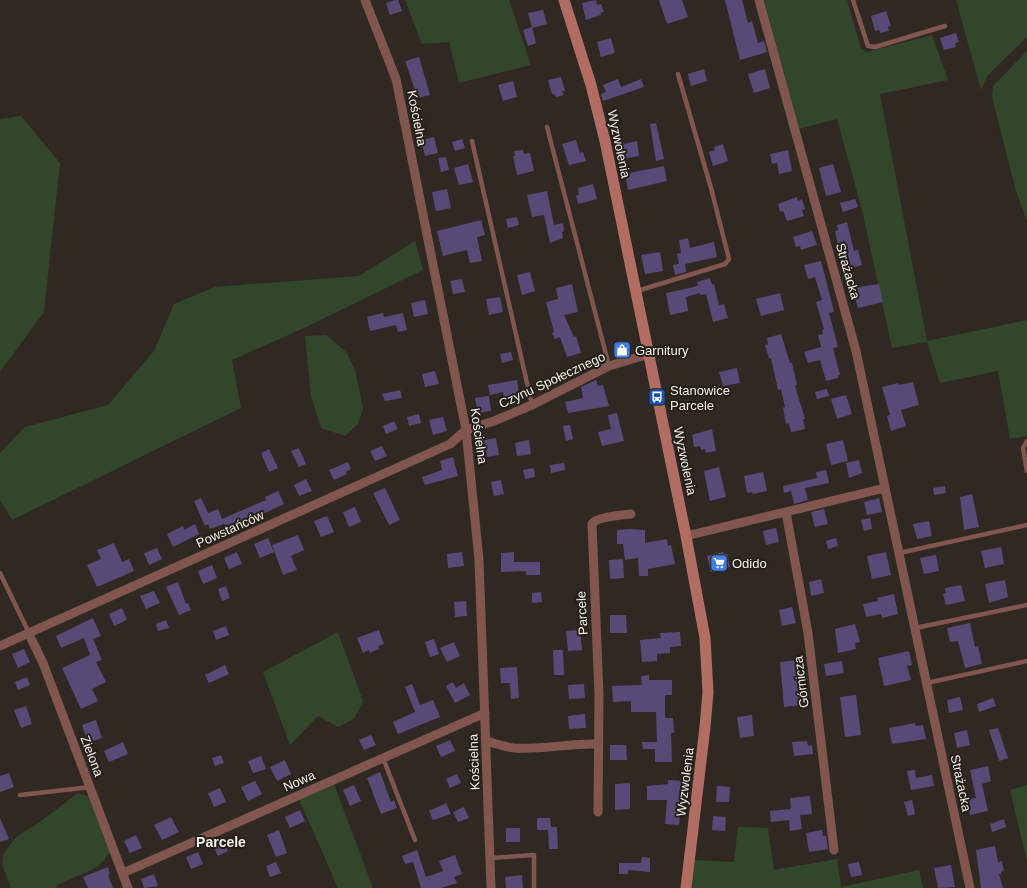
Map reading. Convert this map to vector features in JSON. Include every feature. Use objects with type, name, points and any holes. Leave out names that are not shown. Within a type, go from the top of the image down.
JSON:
[{"type":"main road","name":"Wyzwolenia","points":[[564,0],[592,85],[605,141],[686,536],[705,638],[708,692],[686,888]]},
{"type":"street","name":"Kościelna","points":[[365,0],[396,79],[466,430],[479,560],[487,741],[491,888]]},
{"type":"street","name":"Strażacka","points":[[759,0],[856,350],[970,888]]},
{"type":"street","name":"Czynu Społecznego","points":[[466,430],[494,421],[532,405],[609,366],[649,354]]},
{"type":"street","name":"Powstańców","points":[[0,646],[450,444],[466,430]]},
{"type":"street","points":[[686,536],[885,488]]},
{"type":"street","name":"Górnicza","points":[[786,512],[808,633],[834,850]]},
{"type":"street","name":"Parcele","points":[[598,812],[599,696],[592,524],[599,519],[631,514]]},
{"type":"street","name":"Zielona","points":[[29,634],[43,663],[128,888]]},
{"type":"street","name":"Nowa","points":[[122,873],[485,713]]},
{"type":"street","points":[[487,741],[513,748],[598,744]]},
{"type":"lane","points":[[853,0],[868,46],[874,47],[945,26]]},
{"type":"lane","points":[[635,291],[725,264],[728,259],[711,188],[678,74]]},
{"type":"lane","points":[[547,127],[609,366]]},
{"type":"lane","points":[[472,141],[532,405]]},
{"type":"lane","points":[[1027,441],[1022,448],[1027,471]]},
{"type":"lane","points":[[899,553],[1027,525]]},
{"type":"lane","points":[[0,573],[29,634]]},
{"type":"lane","points":[[915,628],[1027,605]]},
{"type":"lane","points":[[926,683],[1027,661]]},
{"type":"lane","points":[[383,758],[415,840]]},
{"type":"lane","points":[[20,795],[91,787]]},
{"type":"lane","points":[[490,858],[534,855],[534,888]]},
{"type":"green space","points":[[405,0],[509,0],[531,65],[459,83],[449,42],[422,44]]},
{"type":"green space","points":[[764,0],[847,0],[861,49],[867,52],[932,35],[948,80],[880,94],[927,341],[1027,320],[1027,436],[1010,439],[998,371],[940,383],[927,342],[892,348],[862,210],[837,119],[799,129]]},
{"type":"green space","points":[[956,0],[1027,0],[1027,37],[987,76],[981,90]]},
{"type":"green space","points":[[1027,51],[1027,221],[1016,191],[992,97],[993,86]]},
{"type":"green space","points":[[21,116],[60,163],[44,312],[0,372],[0,119]]},
{"type":"green space","points":[[415,241],[423,270],[304,328],[232,360],[241,408],[12,520],[0,500],[0,453],[25,427],[108,405],[154,351],[174,304],[215,287],[359,276]]},
{"type":"green space","points":[[326,335],[347,353],[355,370],[363,408],[358,424],[345,436],[321,428],[311,396],[305,336]]},
{"type":"green space","points":[[338,632],[363,701],[354,719],[338,727],[318,716],[290,745],[263,672]]},
{"type":"green space","points":[[334,784],[373,888],[338,888],[299,799]]},
{"type":"green space","points":[[1027,785],[1027,862],[1010,790]]},
{"type":"green space","points":[[78,793],[90,797],[110,852],[98,867],[57,885],[56,888],[11,888],[2,864],[3,854],[17,836],[37,824]]},
{"type":"green space","points":[[738,827],[768,828],[774,870],[837,859],[841,887],[919,870],[923,888],[692,888],[694,860],[734,862]]},
{"type":"building","points":[[398,0],[402,11],[390,15],[386,3]]},
{"type":"building","points":[[596,0],[597,5],[601,4],[604,12],[600,13],[601,15],[586,20],[582,3]]},
{"type":"building","points":[[659,0],[682,0],[688,17],[667,24]]},
{"type":"building","points":[[725,0],[742,0],[748,23],[752,21],[758,43],[764,41],[767,52],[740,60]]},
{"type":"building","points":[[543,10],[547,24],[532,28],[528,13]]},
{"type":"building","points":[[886,11],[891,26],[888,27],[889,31],[880,33],[879,30],[875,31],[871,16]]},
{"type":"building","points":[[532,27],[536,43],[528,46],[523,30]]},
{"type":"building","points":[[956,33],[959,42],[955,43],[956,47],[944,50],[940,38]]},
{"type":"building","points":[[611,38],[615,53],[601,57],[597,42]]},
{"type":"building","points":[[419,57],[430,95],[418,98],[405,61]]},
{"type":"building","points":[[704,69],[707,81],[691,86],[688,74]]},
{"type":"building","points":[[765,69],[770,88],[754,93],[748,74]]},
{"type":"building","points":[[561,77],[565,91],[562,91],[564,95],[556,97],[552,94],[548,80]]},
{"type":"building","points":[[618,79],[621,87],[641,79],[644,87],[603,101],[601,94],[606,92],[603,85]]},
{"type":"building","points":[[513,81],[517,97],[503,101],[498,85]]},
{"type":"building","points":[[656,123],[664,159],[656,161],[650,124]]},
{"type":"building","points":[[434,137],[438,153],[425,156],[421,140]]},
{"type":"building","points":[[462,139],[465,148],[455,151],[452,142]]},
{"type":"building","points":[[576,140],[580,153],[583,152],[586,161],[569,165],[562,144]]},
{"type":"building","points":[[637,141],[639,156],[621,159],[619,145]]},
{"type":"building","points":[[723,144],[728,161],[713,166],[709,152],[715,150],[714,147]]},
{"type":"building","points":[[523,150],[524,154],[530,153],[534,171],[517,175],[513,156],[515,156],[514,151]]},
{"type":"building","points":[[788,150],[792,171],[779,174],[777,163],[772,164],[770,154]]},
{"type":"building","points":[[446,157],[449,170],[441,172],[438,158]]},
{"type":"building","points":[[468,164],[473,182],[459,185],[454,168]]},
{"type":"building","points":[[833,164],[841,192],[826,196],[819,168]]},
{"type":"building","points":[[664,166],[667,181],[628,190],[625,174]]},
{"type":"building","points":[[593,184],[597,199],[578,204],[576,195],[579,195],[578,188]]},
{"type":"building","points":[[447,189],[451,208],[436,211],[432,192]]},
{"type":"building","points":[[547,191],[554,225],[563,223],[564,231],[562,232],[563,238],[550,243],[544,215],[532,217],[527,195]]},
{"type":"building","points":[[797,197],[798,201],[802,199],[805,209],[802,210],[804,216],[787,221],[783,211],[780,212],[778,204]]},
{"type":"building","points":[[855,199],[858,207],[843,212],[840,203]]},
{"type":"building","points":[[517,217],[519,225],[508,228],[506,219]]},
{"type":"building","points":[[481,220],[485,235],[477,237],[482,261],[470,263],[467,250],[443,256],[437,231]]},
{"type":"building","points":[[847,222],[854,251],[858,250],[862,265],[848,269],[841,245],[838,246],[835,231],[838,230],[837,225]]},
{"type":"building","points":[[812,231],[817,245],[801,250],[800,246],[796,247],[793,237]]},
{"type":"building","points":[[688,238],[690,248],[714,242],[717,257],[685,264],[686,272],[675,275],[673,265],[679,264],[677,254],[681,253],[679,240]]},
{"type":"building","points":[[660,252],[663,271],[645,274],[641,255]]},
{"type":"building","points":[[821,261],[834,312],[829,313],[838,347],[833,348],[840,375],[838,375],[838,378],[826,381],[820,360],[808,363],[804,352],[821,347],[818,335],[823,334],[822,330],[824,329],[816,302],[822,300],[815,277],[808,279],[804,265]]},
{"type":"building","points":[[530,272],[535,291],[522,295],[517,275]]},
{"type":"building","points":[[710,278],[712,285],[714,284],[719,305],[724,304],[728,318],[713,322],[706,294],[700,295],[700,293],[686,297],[688,311],[670,315],[666,293],[694,287],[698,285],[697,282]]},
{"type":"building","points":[[462,279],[465,292],[453,294],[450,281]]},
{"type":"building","points":[[572,284],[578,312],[564,315],[574,337],[576,336],[581,353],[567,357],[560,337],[555,339],[552,333],[554,332],[546,302],[558,299],[556,288]]},
{"type":"building","points":[[879,284],[883,302],[858,308],[852,288]]},
{"type":"building","points":[[780,293],[784,310],[761,316],[756,299]]},
{"type":"building","points":[[500,297],[503,312],[489,315],[486,299]]},
{"type":"building","points":[[425,300],[428,314],[414,317],[411,303]]},
{"type":"building","points":[[383,313],[384,317],[403,313],[407,330],[398,332],[396,325],[370,331],[367,317]]},
{"type":"building","points":[[781,334],[790,363],[792,363],[797,385],[795,386],[805,419],[803,419],[805,429],[791,432],[789,423],[786,424],[783,408],[785,407],[781,389],[778,390],[771,358],[769,358],[765,345],[768,344],[767,338]]},
{"type":"building","name":"Garnitury","points":[[626,344],[628,354],[618,357],[616,345]]},
{"type":"building","points":[[511,352],[513,360],[502,363],[500,354]]},
{"type":"building","points":[[737,368],[740,383],[723,386],[719,372]]},
{"type":"building","points":[[435,371],[439,384],[425,387],[422,374]]},
{"type":"building","points":[[517,380],[519,394],[504,397],[503,392],[490,395],[488,385]]},
{"type":"building","points":[[596,380],[598,386],[603,385],[609,406],[568,413],[565,402],[583,398],[581,387]]},
{"type":"building","points":[[913,382],[919,405],[901,410],[906,426],[891,431],[887,416],[890,415],[882,387],[898,383],[899,385]]},
{"type":"building","points":[[827,389],[829,396],[817,399],[815,392]]},
{"type":"building","points":[[400,390],[402,398],[385,401],[382,394]]},
{"type":"building","points":[[846,395],[852,414],[837,419],[831,399]]},
{"type":"building","points":[[489,396],[491,411],[478,413],[475,398]]},
{"type":"building","points":[[617,413],[624,441],[602,446],[598,432],[611,429],[608,415]]},
{"type":"building","points":[[419,414],[421,423],[409,426],[407,417]]},
{"type":"building","points":[[443,417],[447,431],[433,435],[429,420]]},
{"type":"building","points":[[394,421],[398,429],[386,434],[383,426]]},
{"type":"building","points":[[570,425],[573,439],[566,441],[563,426]]},
{"type":"building","points":[[712,429],[716,451],[706,453],[705,449],[701,450],[700,446],[694,447],[692,435]]},
{"type":"building","points":[[496,438],[499,455],[487,457],[484,440]]},
{"type":"building","points":[[529,440],[531,454],[517,456],[515,443]]},
{"type":"building","points":[[843,440],[848,461],[831,465],[826,444]]},
{"type":"building","points":[[382,446],[387,456],[375,461],[370,451]]},
{"type":"building","points":[[299,448],[306,464],[299,467],[291,451]]},
{"type":"building","points":[[269,449],[278,468],[269,472],[261,453]]},
{"type":"building","points":[[453,457],[458,476],[425,485],[422,477],[442,470],[440,461]]},
{"type":"building","points":[[859,460],[862,473],[849,478],[846,463]]},
{"type":"building","points":[[348,462],[351,469],[346,472],[347,474],[334,480],[329,470]]},
{"type":"building","points":[[564,463],[565,470],[551,473],[550,465]]},
{"type":"building","points":[[719,467],[726,497],[710,501],[704,471]]},
{"type":"building","points":[[534,468],[535,477],[525,479],[523,470]]},
{"type":"building","points":[[826,470],[829,483],[805,488],[808,500],[794,504],[791,491],[784,493],[783,486],[817,478],[816,472]]},
{"type":"building","points":[[763,472],[767,491],[753,494],[752,492],[747,493],[744,476]]},
{"type":"building","points":[[306,479],[312,491],[299,496],[294,485]]},
{"type":"building","points":[[501,480],[504,494],[494,496],[491,482]]},
{"type":"building","points":[[945,486],[946,493],[934,495],[933,488]]},
{"type":"building","points":[[385,488],[400,520],[389,525],[373,493]]},
{"type":"building","points":[[278,491],[284,504],[227,531],[222,519],[266,500],[265,497]]},
{"type":"building","points":[[972,494],[979,527],[964,530],[960,497]]},
{"type":"building","points":[[201,498],[208,513],[218,509],[224,524],[210,529],[208,524],[205,526],[194,501]]},
{"type":"building","points":[[879,498],[882,512],[867,515],[864,502]]},
{"type":"building","points":[[355,507],[361,522],[349,527],[343,512]]},
{"type":"building","points":[[824,509],[828,524],[815,527],[811,512]]},
{"type":"building","points":[[327,516],[334,532],[321,537],[314,521]]},
{"type":"building","points":[[870,518],[872,529],[864,531],[861,520]]},
{"type":"building","points":[[929,521],[932,536],[917,539],[913,524]]},
{"type":"building","points":[[195,524],[199,534],[173,547],[167,534],[183,526],[184,530]]},
{"type":"building","points":[[776,528],[779,542],[766,545],[763,531]]},
{"type":"building","points":[[617,530],[645,530],[645,543],[667,539],[668,546],[671,545],[675,564],[648,569],[648,576],[639,576],[638,558],[625,560],[623,544],[617,544]]},
{"type":"building","points":[[298,535],[304,550],[291,556],[297,570],[283,575],[272,545]]},
{"type":"building","points":[[268,538],[274,552],[260,558],[254,544]]},
{"type":"building","points":[[836,538],[838,546],[828,549],[826,541]]},
{"type":"building","points":[[114,543],[122,562],[129,559],[134,571],[97,587],[87,565],[101,559],[97,550]]},
{"type":"building","points":[[1001,547],[1004,564],[985,568],[981,551]]},
{"type":"building","points":[[157,548],[162,559],[149,565],[144,553]]},
{"type":"building","points":[[237,552],[242,564],[229,569],[224,558]]},
{"type":"building","points":[[462,552],[464,566],[448,568],[447,554]]},
{"type":"building","points":[[514,552],[514,562],[540,562],[540,575],[526,575],[526,571],[501,572],[501,553]]},
{"type":"building","name":"Odido","points":[[723,552],[724,554],[727,554],[730,567],[711,572],[707,556]]},
{"type":"building","points":[[886,552],[891,575],[872,579],[867,556]]},
{"type":"building","points":[[936,555],[939,571],[924,574],[920,558]]},
{"type":"building","points":[[623,559],[624,578],[610,579],[609,560]]},
{"type":"building","points":[[212,565],[217,578],[203,584],[198,571]]},
{"type":"building","points":[[821,579],[824,593],[811,596],[809,582]]},
{"type":"building","points":[[1005,580],[1008,597],[989,603],[985,584]]},
{"type":"building","points":[[178,582],[186,604],[188,603],[191,610],[179,615],[166,587]]},
{"type":"building","points":[[961,585],[965,601],[946,605],[943,594],[946,593],[945,588]]},
{"type":"building","points":[[226,586],[230,598],[222,601],[218,589]]},
{"type":"building","points":[[154,591],[160,603],[146,609],[140,596]]},
{"type":"building","points":[[541,592],[542,602],[532,603],[532,593]]},
{"type":"building","points":[[894,594],[898,614],[882,618],[881,614],[866,617],[863,604],[878,601],[877,598]]},
{"type":"building","points":[[466,601],[467,616],[455,617],[454,602]]},
{"type":"building","points":[[792,607],[796,623],[782,626],[779,610]]},
{"type":"building","points":[[122,608],[127,620],[114,626],[109,614]]},
{"type":"building","points":[[610,615],[626,615],[627,633],[610,633]]},
{"type":"building","points":[[93,618],[101,636],[93,639],[102,660],[96,662],[106,682],[92,689],[98,701],[81,709],[62,668],[90,655],[84,638],[61,648],[56,636]]},
{"type":"building","points":[[166,620],[169,628],[158,631],[156,624]]},
{"type":"building","points":[[970,623],[975,647],[978,646],[982,664],[965,668],[958,641],[950,642],[947,628]]},
{"type":"building","points":[[855,624],[860,642],[855,643],[856,649],[838,653],[835,629]]},
{"type":"building","points":[[226,626],[229,635],[216,640],[213,631]]},
{"type":"building","points":[[379,630],[384,644],[378,646],[379,649],[370,653],[369,650],[363,653],[357,638]]},
{"type":"building","points":[[580,630],[582,650],[568,651],[566,631]]},
{"type":"building","points":[[680,632],[681,646],[670,647],[670,653],[657,654],[657,661],[642,662],[640,640],[661,638],[660,633]]},
{"type":"building","points":[[434,639],[439,654],[430,657],[425,642]]},
{"type":"building","points":[[454,642],[460,656],[447,662],[440,648]]},
{"type":"building","points":[[24,649],[30,662],[18,668],[12,654]]},
{"type":"building","points":[[553,650],[563,650],[564,675],[554,675]]},
{"type":"building","points":[[909,651],[912,665],[907,666],[911,680],[884,686],[878,658]]},
{"type":"building","points":[[799,660],[800,676],[804,676],[805,686],[800,687],[803,705],[784,707],[780,662]]},
{"type":"building","points":[[842,661],[844,673],[826,676],[824,664]]},
{"type":"building","points":[[225,665],[229,674],[209,683],[205,675]]},
{"type":"building","points":[[517,667],[519,698],[511,699],[510,683],[501,683],[500,668]]},
{"type":"building","points":[[649,675],[649,680],[672,680],[672,695],[665,695],[665,718],[673,718],[674,733],[671,733],[672,762],[655,762],[655,749],[643,749],[642,742],[657,742],[656,712],[631,712],[631,701],[613,702],[612,686],[642,685],[641,676]]},
{"type":"building","points":[[27,677],[30,685],[18,690],[15,682]]},
{"type":"building","points":[[453,682],[456,688],[464,683],[470,695],[455,703],[446,686]]},
{"type":"building","points":[[412,684],[420,705],[433,700],[440,717],[398,734],[393,722],[415,712],[405,687]]},
{"type":"building","points":[[584,684],[585,698],[569,699],[568,685]]},
{"type":"building","points":[[856,695],[861,735],[845,737],[840,697]]},
{"type":"building","points":[[960,697],[963,710],[949,713],[947,700]]},
{"type":"building","points":[[993,698],[996,706],[979,712],[977,704]]},
{"type":"building","points":[[26,706],[32,724],[21,728],[14,710]]},
{"type":"building","points":[[585,714],[586,728],[569,729],[568,716]]},
{"type":"building","points":[[752,715],[754,736],[740,738],[737,717]]},
{"type":"building","points":[[96,720],[102,738],[88,743],[82,725]]},
{"type":"building","points":[[915,723],[916,726],[923,725],[926,739],[892,744],[889,728]]},
{"type":"building","points":[[998,728],[1008,758],[999,761],[989,730]]},
{"type":"building","points":[[967,730],[970,745],[957,748],[954,733]]},
{"type":"building","points":[[371,735],[376,745],[364,750],[359,740]]},
{"type":"building","points":[[450,740],[455,751],[441,757],[436,746]]},
{"type":"building","points":[[807,741],[808,746],[812,745],[813,754],[794,756],[792,742]]},
{"type":"building","points":[[123,742],[128,754],[109,762],[104,751]]},
{"type":"building","points":[[610,745],[626,745],[627,760],[610,760]]},
{"type":"building","points":[[221,755],[224,763],[215,766],[212,758]]},
{"type":"building","points":[[261,756],[266,769],[253,773],[248,761]]},
{"type":"building","points":[[285,760],[291,774],[277,781],[270,767]]},
{"type":"building","points":[[988,766],[991,781],[982,784],[988,811],[970,815],[967,800],[976,798],[970,770]]},
{"type":"building","points":[[915,770],[916,778],[932,775],[934,786],[911,790],[907,771]]},
{"type":"building","points":[[380,772],[391,802],[394,800],[397,808],[381,814],[367,778]]},
{"type":"building","points":[[9,773],[14,787],[0,792],[0,776]]},
{"type":"building","points":[[457,774],[461,783],[450,788],[446,779]]},
{"type":"building","points":[[668,780],[683,781],[679,825],[665,824],[667,800],[647,800],[647,786],[668,784]]},
{"type":"building","points":[[255,781],[262,794],[248,801],[241,787]]},
{"type":"building","points":[[630,783],[630,809],[615,810],[615,784]]},
{"type":"building","points":[[354,785],[361,801],[350,806],[343,790]]},
{"type":"building","points":[[717,786],[730,787],[729,802],[716,802]]},
{"type":"building","points":[[220,788],[226,802],[214,807],[208,793]]},
{"type":"building","points":[[810,796],[812,814],[800,815],[802,829],[790,831],[789,820],[771,822],[770,811],[791,809],[790,798]]},
{"type":"building","points":[[912,800],[915,814],[908,816],[904,802]]},
{"type":"building","points":[[446,803],[451,814],[433,820],[429,811]]},
{"type":"building","points":[[464,807],[469,818],[458,822],[453,812]]},
{"type":"building","points":[[300,810],[305,821],[290,828],[285,817]]},
{"type":"building","points":[[713,816],[726,817],[725,831],[712,830]]},
{"type":"building","points":[[171,817],[179,832],[162,840],[154,825]]},
{"type":"building","points":[[0,818],[9,839],[0,842]]},
{"type":"building","points":[[537,818],[550,818],[551,827],[557,827],[558,849],[549,849],[548,830],[537,830]]},
{"type":"building","points":[[1004,819],[1006,827],[992,832],[990,824]]},
{"type":"building","points":[[506,828],[520,828],[520,842],[506,842]]},
{"type":"building","points":[[279,830],[287,853],[276,857],[267,835]]},
{"type":"building","points":[[822,830],[823,836],[826,836],[828,849],[809,852],[806,833]]},
{"type":"building","points":[[136,835],[142,848],[130,853],[124,841]]},
{"type":"building","points":[[223,840],[228,851],[218,856],[213,845]]},
{"type":"building","points":[[995,846],[998,862],[1002,861],[1004,871],[999,874],[1003,888],[981,888],[976,850]]},
{"type":"building","points":[[417,850],[426,877],[443,871],[439,861],[455,855],[462,874],[454,877],[457,883],[441,888],[421,888],[413,862],[405,864],[402,856]]},
{"type":"building","points":[[198,852],[203,864],[191,869],[186,857]]},
{"type":"building","points":[[642,857],[650,858],[650,872],[628,870],[628,874],[619,874],[619,863],[641,863]]},
{"type":"building","points":[[276,862],[281,873],[270,877],[266,866]]},
{"type":"building","points":[[859,862],[862,875],[851,877],[848,864]]},
{"type":"building","points":[[951,865],[955,887],[938,888],[934,868]]},
{"type":"building","points":[[108,867],[110,874],[108,875],[113,888],[88,888],[83,877]]},
{"type":"building","points":[[154,874],[158,886],[144,888],[141,879]]},
{"type":"building","points":[[522,875],[523,888],[506,888],[505,877]]},
{"type":"place","name":"Garnitury","points":[[622,350]]},
{"type":"place","name":"Stanowice Parcele","points":[[657,397]]},
{"type":"place","name":"Odido","points":[[719,563]]},
{"type":"district","name":"Parcele","points":[[221,842]]}]
